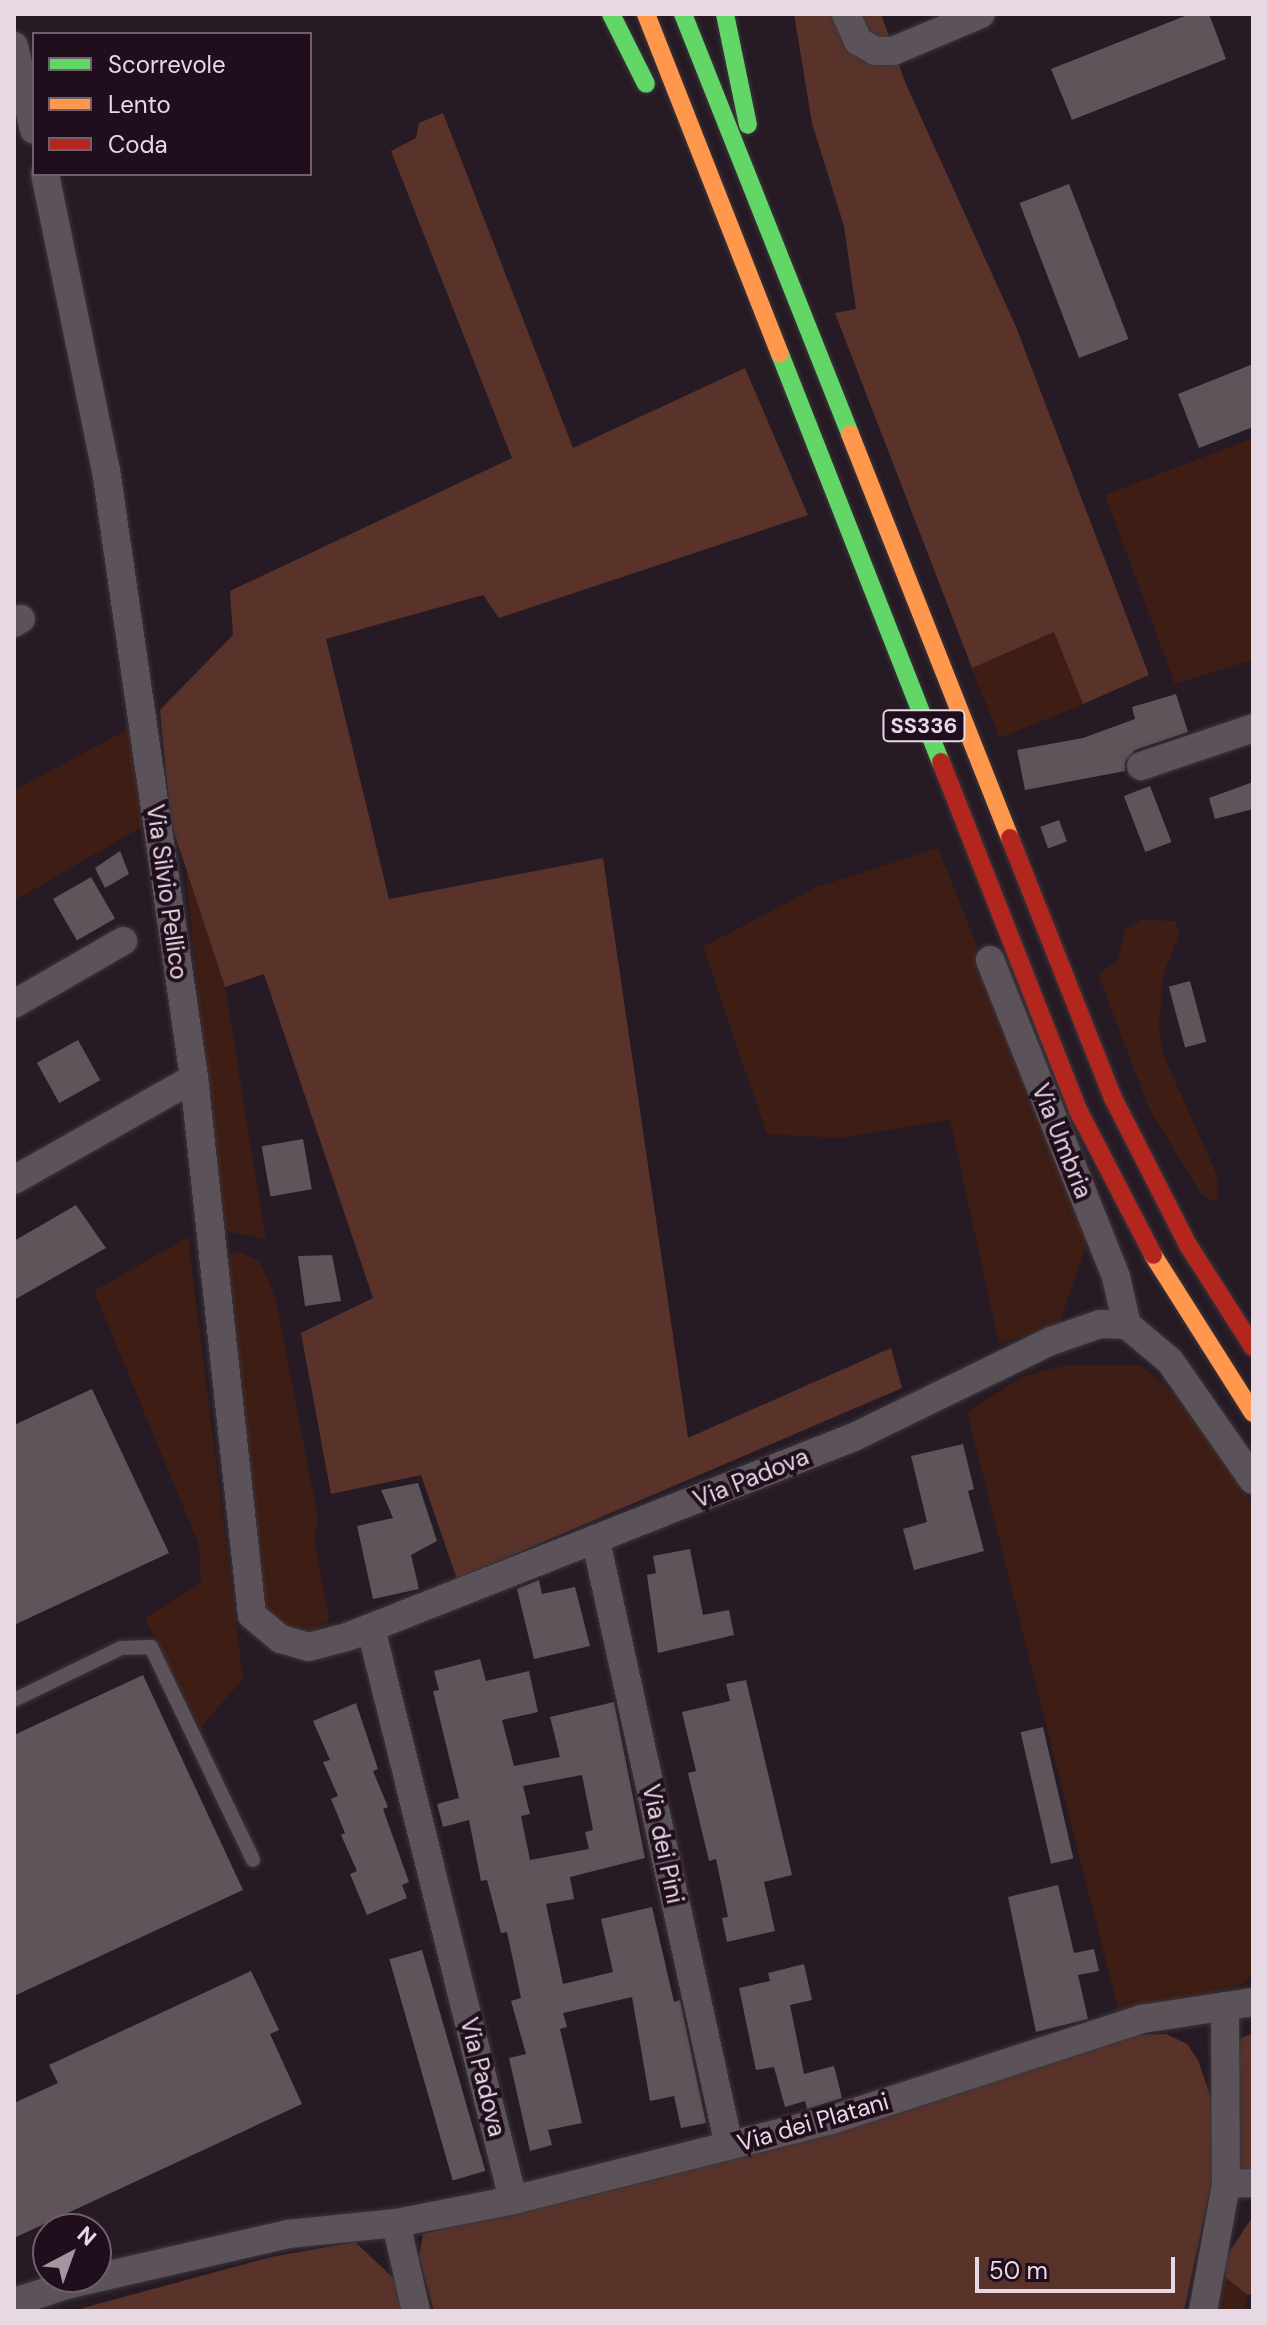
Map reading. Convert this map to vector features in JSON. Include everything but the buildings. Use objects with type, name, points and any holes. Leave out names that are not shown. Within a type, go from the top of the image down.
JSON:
[{"type":"highway","points":[[611,14],[661,113],[733,239]]},
{"type":"highway","name":"SS336","points":[[646,14],[1079,1112],[1157,1263],[1253,1413]]},
{"type":"highway","name":"SS336","points":[[683,14],[1113,1098],[1188,1245],[1253,1347]]},
{"type":"highway","points":[[725,14],[766,226]]},
{"type":"street","points":[[846,14],[858,41],[875,51],[893,51],[981,14]]},
{"type":"street","points":[[14,46],[32,122]]},
{"type":"street","name":"Via Silvio Pellico","points":[[45,176],[106,470],[194,1078],[252,1615]]},
{"type":"street","points":[[1141,766],[1253,728]]},
{"type":"street","points":[[14,1004],[123,941]]},
{"type":"street","name":"Via Umbria","points":[[990,960],[1116,1277],[1127,1325]]},
{"type":"street","points":[[14,1180],[194,1078]]},
{"type":"street","name":"Via Padova","points":[[252,1615],[281,1639],[309,1647],[371,1629],[854,1437],[1051,1341],[1100,1324],[1127,1325]]},
{"type":"street","points":[[1127,1325],[1170,1361],[1253,1480]]},
{"type":"street","name":"Via dei Pini","points":[[596,1541],[729,2146]]},
{"type":"street","name":"Via Padova","points":[[371,1629],[513,2200]]},
{"type":"street","name":"Via dei Platani","points":[[14,2302],[70,2284],[288,2234],[396,2223],[513,2200],[831,2120],[1142,2019],[1253,2002]]},
{"type":"street","points":[[1203,2311],[1240,2183],[1225,2006]]},
{"type":"street","points":[[396,2223],[416,2311]]},
{"type":"lane","points":[[14,1700],[121,1648],[151,1647],[253,1860]]},
{"type":"shaded area","points":[[794,14],[881,14],[905,82],[1016,327],[1149,675],[1083,704],[1054,632],[972,668],[835,313],[856,309],[844,226],[812,123]]},
{"type":"shaded area","points":[[443,113],[573,448],[745,368],[808,515],[499,618],[483,595],[326,639],[389,899],[603,858],[688,1438],[891,1348],[902,1388],[457,1579],[421,1475],[331,1494],[301,1333],[373,1298],[264,974],[225,987],[171,823],[160,710],[233,635],[230,591],[512,458],[391,151],[416,138],[419,123]]},
{"type":"shaded area","points":[[1253,438],[1253,660],[1175,684],[1105,495]]},
{"type":"shaded area","points":[[1054,632],[1083,704],[1000,738],[971,666]]},
{"type":"shaded area","points":[[129,729],[145,825],[14,901],[14,790]]},
{"type":"shaded area","points":[[938,848],[1091,1231],[1059,1324],[999,1344],[950,1120],[839,1138],[767,1134],[703,947],[817,887]]},
{"type":"shaded area","points":[[185,865],[225,987],[266,1239],[230,1232],[221,1225]]},
{"type":"shaded area","points":[[1141,920],[1176,921],[1179,934],[1163,976],[1159,1027],[1163,1054],[1217,1175],[1217,1203],[1201,1194],[1148,1106],[1098,974],[1118,961],[1125,929]]},
{"type":"shaded area","points":[[188,1237],[243,1679],[199,1729],[145,1618],[201,1583],[199,1545],[94,1291]]},
{"type":"shaded area","points":[[237,1251],[260,1261],[276,1300],[318,1519],[314,1537],[329,1620],[313,1635],[286,1632],[263,1606],[225,1258]]},
{"type":"shaded area","points":[[1067,1365],[1141,1365],[1175,1394],[1253,1505],[1253,1974],[1243,1984],[1120,2017],[967,1412],[1023,1376]]},
{"type":"shaded area","points":[[1253,2033],[1253,2198],[1235,2169],[1233,2078],[1241,2038]]},
{"type":"shaded area","points":[[1166,2034],[1187,2044],[1198,2060],[1213,2104],[1212,2180],[1184,2311],[434,2311],[419,2257],[423,2234],[844,2123],[1132,2035]]},
{"type":"shaded area","points":[[1253,2216],[1253,2294],[1248,2295],[1225,2277],[1226,2257]]},
{"type":"shaded area","points":[[355,2242],[402,2286],[408,2311],[72,2311],[271,2257]]},
{"type":"shaded area","points":[[1225,2277],[1248,2295],[1243,2311],[1215,2311]]},
{"type":"traffic: fast","points":[[611,14],[646,84]]},
{"type":"traffic: fast","points":[[683,14],[850,434]]},
{"type":"traffic: fast","points":[[725,14],[748,125]]},
{"type":"traffic: fast","points":[[780,354],[941,762]]},
{"type":"traffic: slow","points":[[646,14],[780,354]]},
{"type":"traffic: slow","points":[[850,434],[1010,838]]},
{"type":"traffic: slow","points":[[1153,1255],[1253,1413]]},
{"type":"traffic: jam","points":[[941,762],[1079,1112],[1153,1255]]},
{"type":"traffic: jam","points":[[1010,838],[1113,1098],[1188,1245],[1253,1347]]}]
